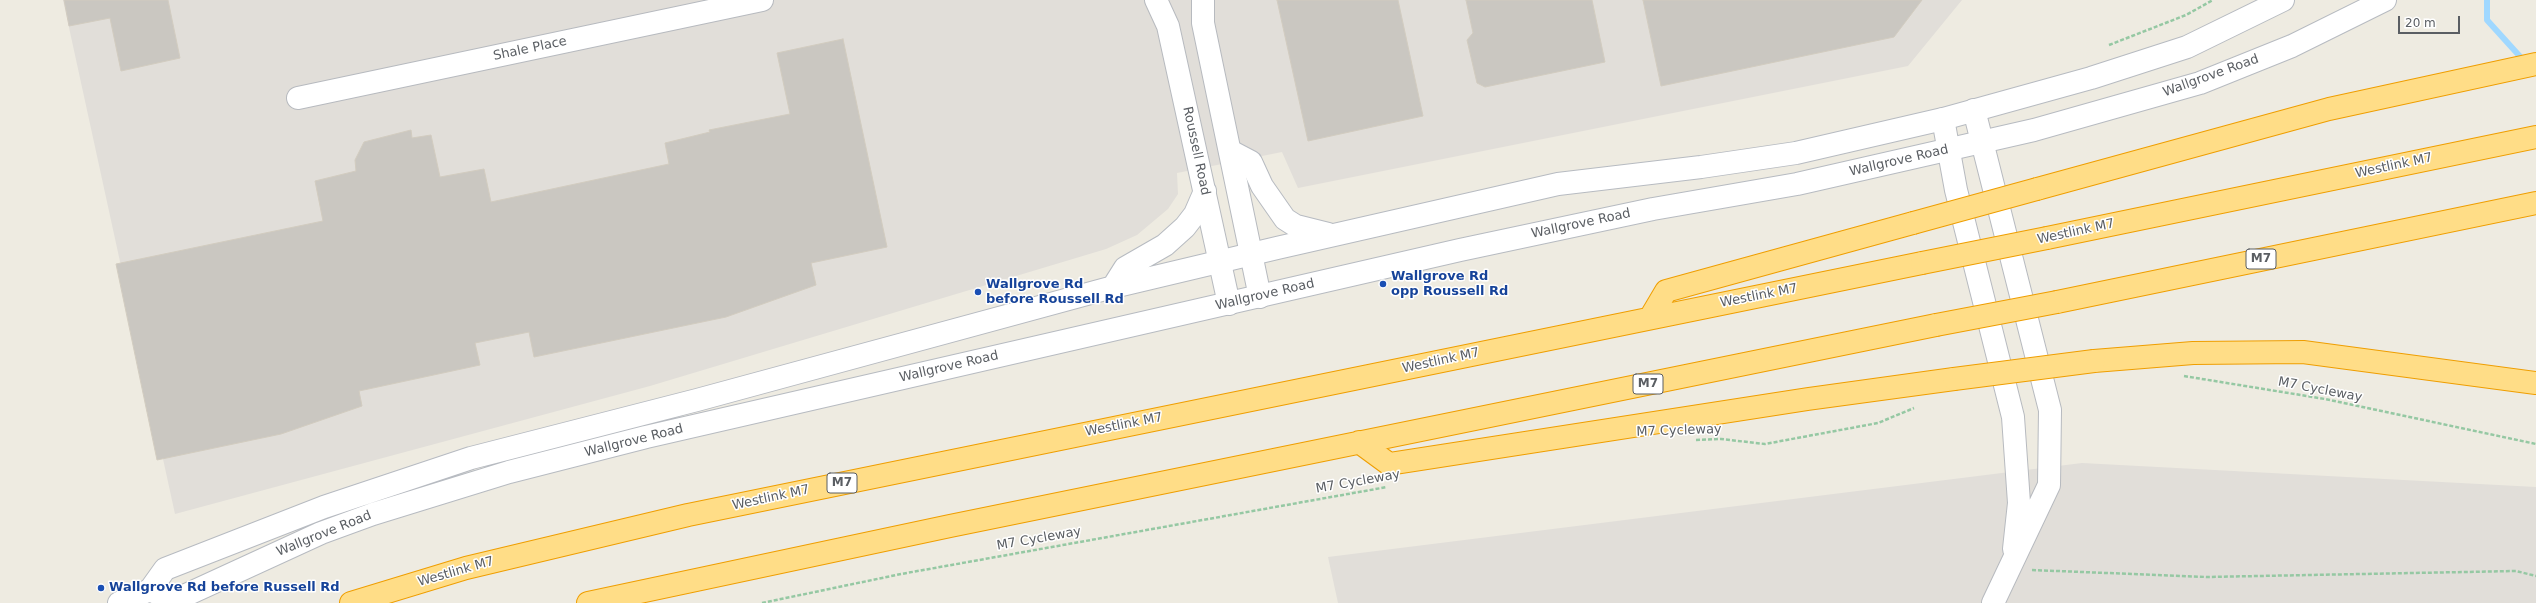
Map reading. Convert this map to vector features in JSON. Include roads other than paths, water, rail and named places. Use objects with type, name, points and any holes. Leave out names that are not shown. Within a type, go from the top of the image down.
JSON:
[{"type":"highway","points":[[1650,318],[1666,291],[2329,109],[2536,64]]},
{"type":"highway","name":"Westlink M7","points":[[351,603],[466,568],[681,517],[2536,137]]},
{"type":"highway","name":"M7","points":[[588,603],[1359,442],[1936,325],[2057,302],[2536,203]]},
{"type":"highway","points":[[1359,442],[1389,464],[1808,399],[2094,361],[2193,353],[2303,352],[2535,383]]},
{"type":"main road","name":"Shale Place","points":[[298,98],[762,0]]},
{"type":"main road","name":"Roussell Road","points":[[1156,0],[1168,26],[1229,304]]},
{"type":"main road","points":[[1203,0],[1203,22],[1260,297]]},
{"type":"main road","name":"Wallgrove Road","points":[[2282,0],[2187,47],[2091,78],[1944,119],[1789,154],[1701,167],[1558,184],[1219,261],[1114,287],[424,473],[324,507],[165,569],[150,590],[173,601],[321,533],[509,472],[654,435],[1512,238],[1653,209],[1797,184],[2042,128],[2200,83],[2292,46],[2379,4]]},
{"type":"main road","points":[[1974,110],[1981,143],[2050,410],[2049,485],[2012,568],[1994,603]]},
{"type":"main road","points":[[1944,119],[1956,190],[2013,417],[2019,503],[2012,568]]},
{"type":"main road","points":[[1230,151],[1251,162],[1262,186],[1285,219],[1296,226],[1332,235]]},
{"type":"main road","points":[[1114,287],[1125,268],[1145,259],[1166,245],[1185,228],[1195,214],[1205,191]]},
{"type":"main road","points":[[120,603],[150,590]]},
{"type":"waterway","points":[[2487,0],[2487,20],[2525,62]]},
{"type":"place","name":"Wallgrove Rd opp Roussell Rd","points":[[1383,284]]},
{"type":"place","name":"Wallgrove Rd before Roussell Rd","points":[[978,292]]},
{"type":"place","name":"Wallgrove Rd before Russell Rd","points":[[101,588]]}]
